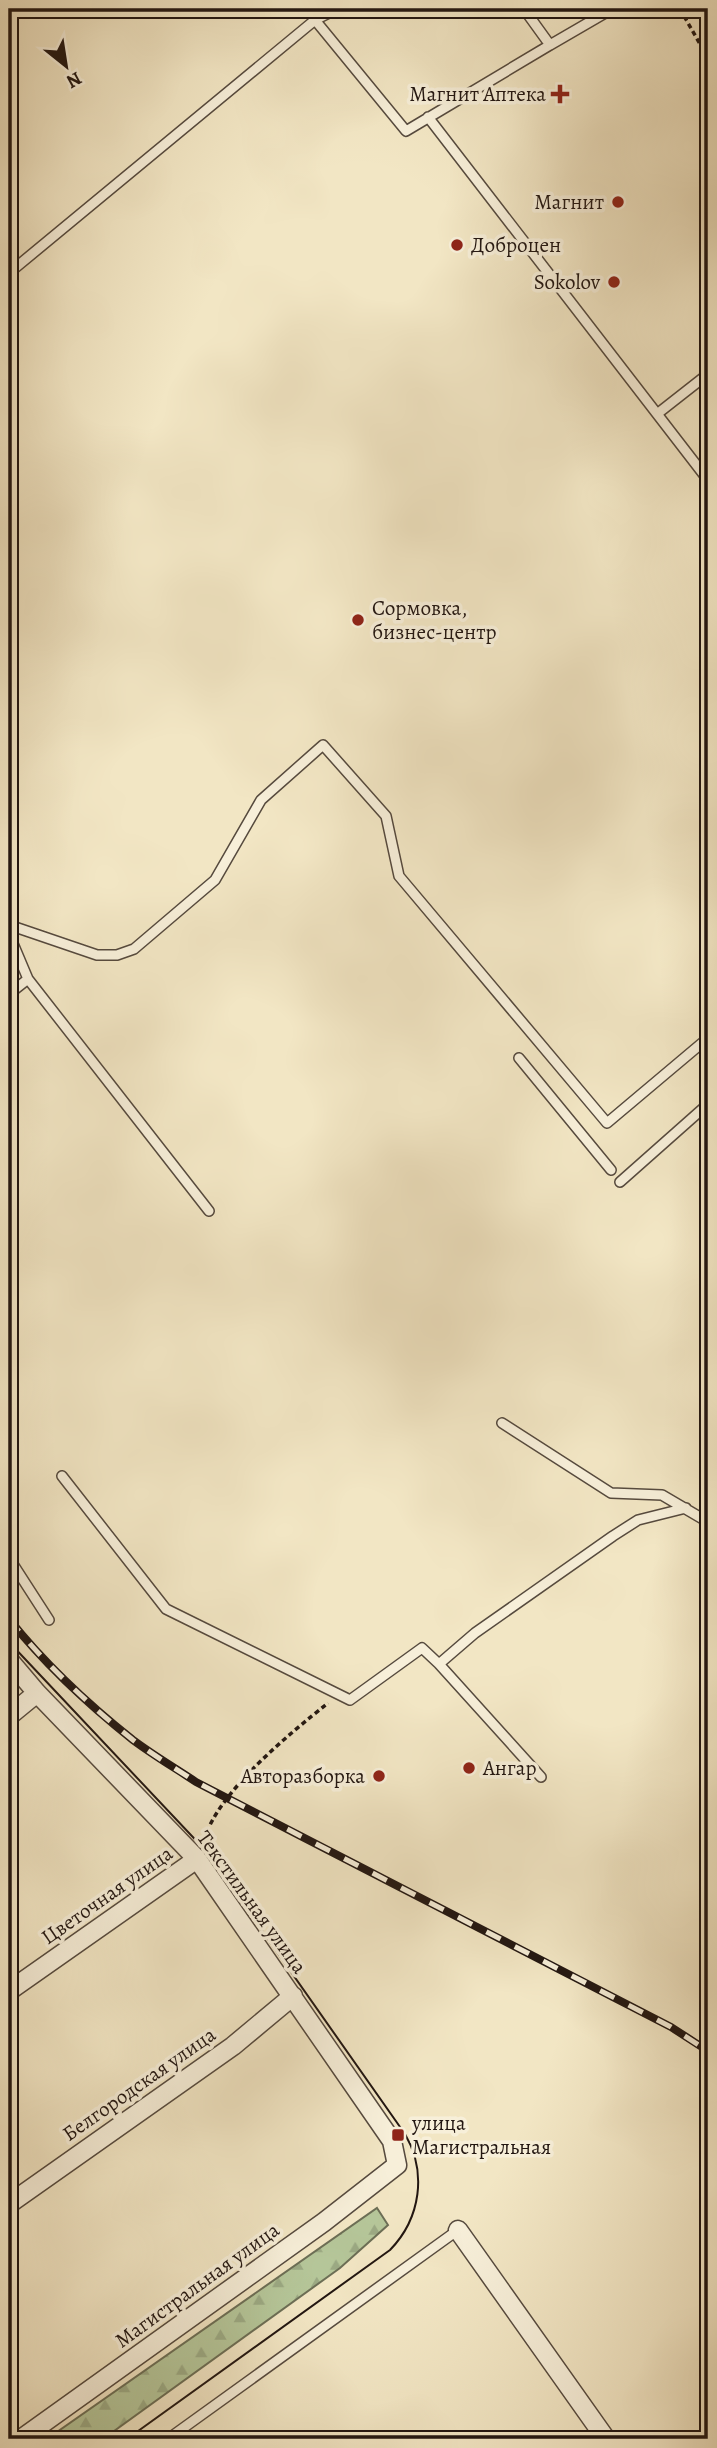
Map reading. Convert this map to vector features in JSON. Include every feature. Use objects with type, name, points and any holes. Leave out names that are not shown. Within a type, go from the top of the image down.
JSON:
[{"type":"street","name":"Текстильная улица","points":[[9,1660],[197,1859],[392,2141],[397,2165]]},
{"type":"street","points":[[9,1716],[37,1692]]},
{"type":"street","name":"Цветочная улица","points":[[9,1991],[197,1859]]},
{"type":"street","name":"Белгородская улица","points":[[9,2204],[233,2046],[293,1996]]},
{"type":"street","name":"Магистральная улица","points":[[20,2439],[324,2222],[397,2165]]},
{"type":"street","points":[[458,2231],[607,2439]]},
{"type":"lane","points":[[9,273],[315,20],[337,9]]},
{"type":"lane","points":[[524,9],[550,45]]},
{"type":"lane","points":[[315,20],[406,131],[612,9]]},
{"type":"lane","points":[[428,117],[708,480]]},
{"type":"lane","points":[[657,414],[708,373]]},
{"type":"lane","points":[[9,925],[97,954],[117,955],[134,948],[215,880],[261,800],[323,745],[386,816],[398,876],[607,1124],[708,1038]]},
{"type":"lane","points":[[9,934],[28,979],[209,1211]]},
{"type":"lane","points":[[9,994],[28,979]]},
{"type":"lane","points":[[519,1058],[611,1170]]},
{"type":"lane","points":[[620,1182],[708,1104]]},
{"type":"lane","points":[[502,1423],[611,1493],[662,1495],[708,1522]]},
{"type":"lane","points":[[62,1476],[166,1609],[350,1700],[422,1648],[541,1776]]},
{"type":"lane","points":[[439,1664],[475,1633],[638,1520],[686,1508]]},
{"type":"lane","points":[[9,1558],[49,1620]]},
{"type":"lane","points":[[168,2439],[458,2231]]},
{"type":"path","points":[[680,9],[708,58]]},
{"type":"path","points":[[204,1840],[210,1822],[255,1767],[328,1703]]},
{"type":"green space","points":[[377,2208],[388,2225],[340,2268],[103,2439],[47,2439]]},
{"type":"tram line","points":[[9,1642],[206,1851],[405,2134],[416,2164],[418,2179],[414,2209],[409,2224],[390,2250],[127,2439]]},
{"type":"railway","points":[[9,1619],[52,1667],[100,1713],[141,1746],[196,1782],[671,2027],[708,2051]]},
{"type":"place","name":"Магнит Аптека","points":[[560,94]]},
{"type":"place","name":"Магнит","points":[[618,202]]},
{"type":"place","name":"Доброцен","points":[[457,245]]},
{"type":"place","name":"Sokolov","points":[[614,282]]},
{"type":"place","name":"Сормовка, бизнес-центр","points":[[358,620]]},
{"type":"place","name":"Ангар","points":[[469,1768]]},
{"type":"place","name":"Авторазборка","points":[[379,1776]]},
{"type":"place","name":"улица Магистральная","points":[[398,2135]]}]
